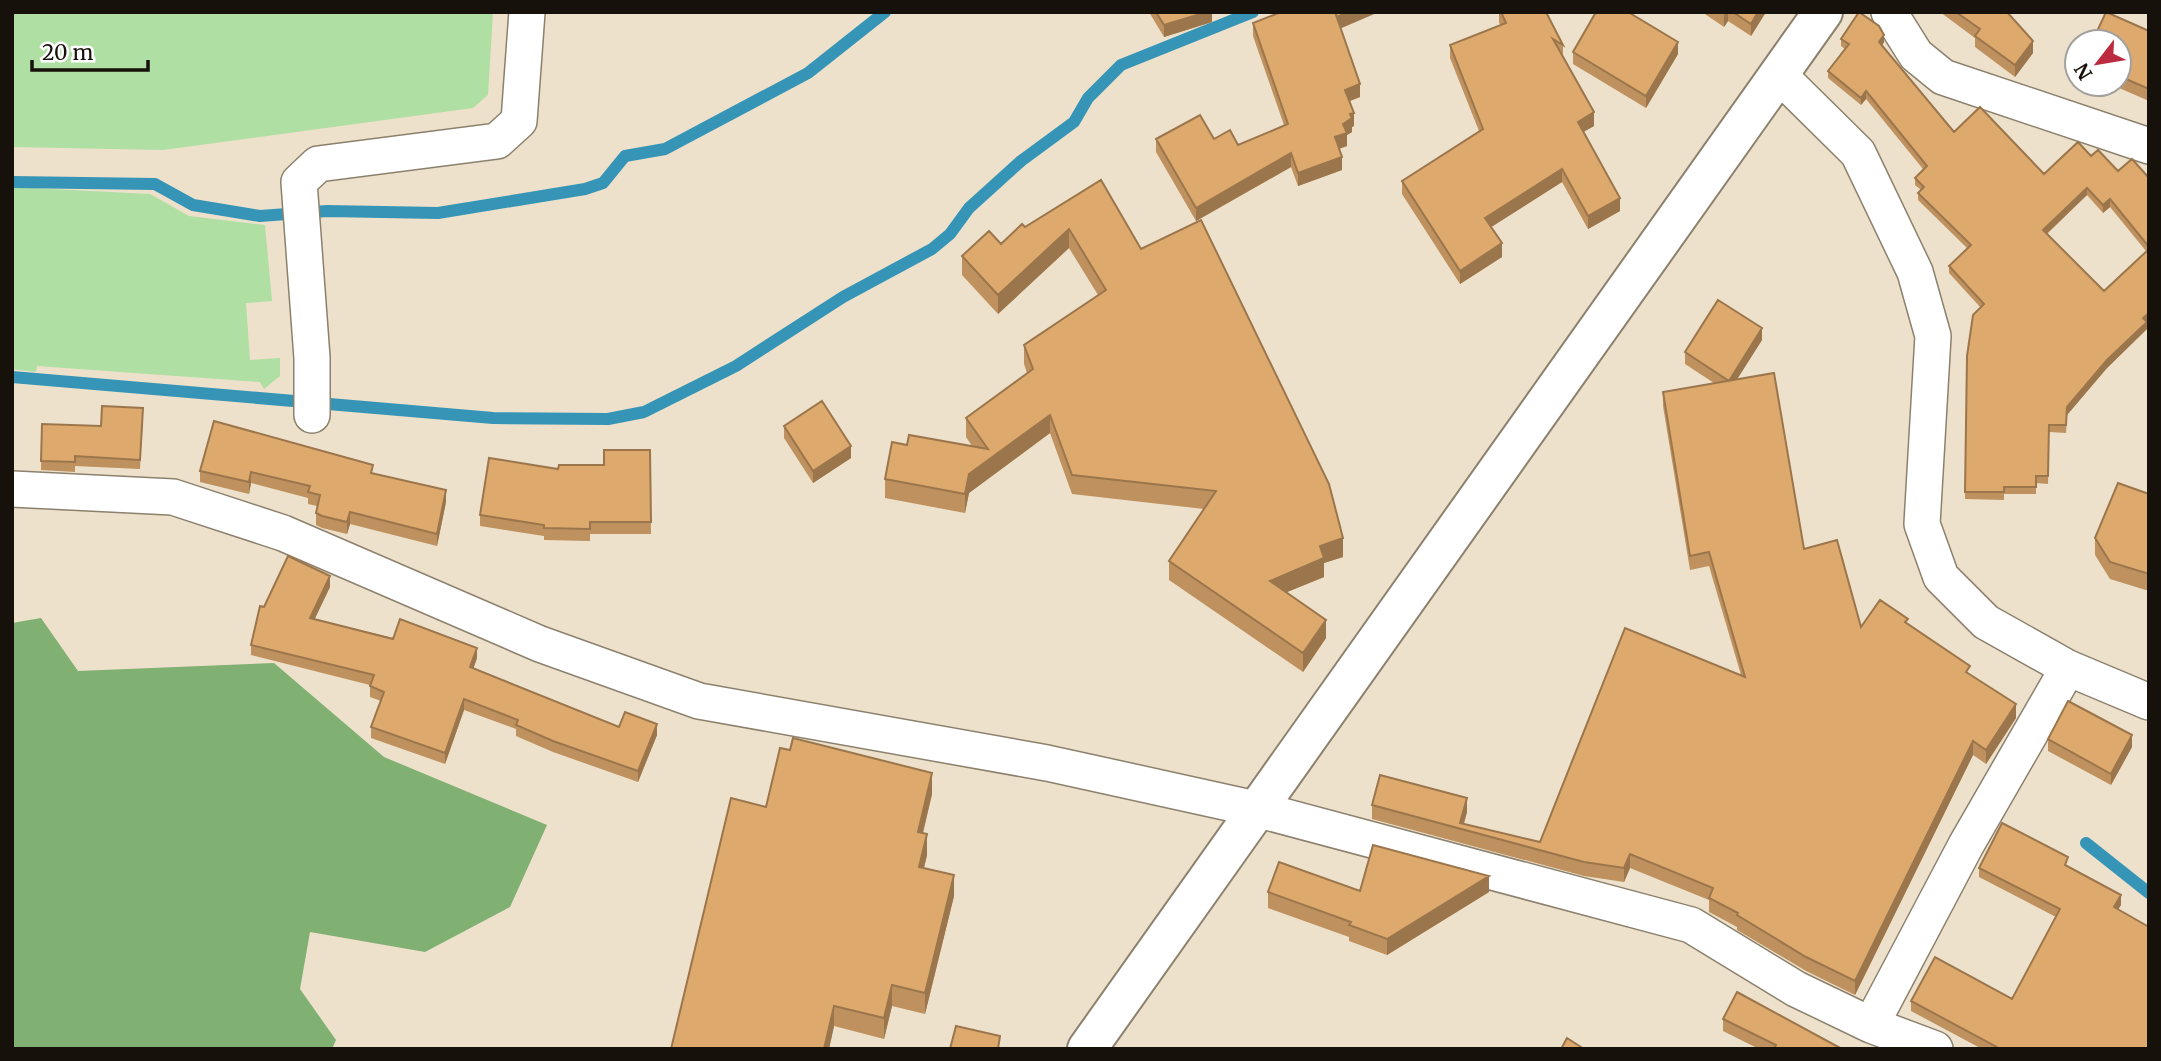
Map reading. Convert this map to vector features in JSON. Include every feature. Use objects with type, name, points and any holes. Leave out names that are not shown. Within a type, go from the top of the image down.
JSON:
[{"type":"street","points":[[312,415],[312,358],[299,183],[318,164],[497,141],[519,121],[527,12]]},
{"type":"street","points":[[1087,1049],[1823,12]]},
{"type":"street","points":[[1889,12],[1916,55],[1943,77],[2149,146]]},
{"type":"street","points":[[1779,75],[1858,153],[1915,272],[1933,336],[1922,524],[1941,577],[1986,622],[2068,668],[2149,702]]},
{"type":"street","points":[[12,489],[173,497],[283,533],[540,644],[699,701],[1047,763],[1256,809],[1691,925],[1796,989],[1871,1025],[1936,1049]]},
{"type":"street","points":[[1871,1025],[1966,845],[2068,668]]},
{"type":"green space","points":[[12,12],[493,12],[488,95],[473,108],[163,150],[12,147]]},
{"type":"green space","points":[[12,187],[150,194],[189,216],[265,225],[272,301],[246,303],[250,360],[280,358],[280,376],[264,389],[260,382],[37,366],[36,372],[12,369]]},
{"type":"green space","points":[[41,618],[78,671],[274,663],[384,757],[547,825],[510,907],[425,952],[310,932],[300,989],[336,1040],[332,1049],[12,1049],[12,623]]},
{"type":"building","points":[[1156,12],[1207,12],[1164,25]]},
{"type":"building","points":[[1281,12],[1335,12],[1360,84],[1345,90],[1354,113],[1350,114],[1352,118],[1343,124],[1347,133],[1335,137],[1342,157],[1298,173],[1291,153],[1196,208],[1156,139],[1200,115],[1214,139],[1230,130],[1238,145],[1288,124],[1253,23]]},
{"type":"building","points":[[1335,12],[1348,12],[1337,17]]},
{"type":"building","points":[[1501,12],[1546,12],[1563,45],[1553,39],[1594,112],[1578,122],[1620,198],[1588,216],[1562,169],[1485,218],[1502,243],[1460,271],[1402,181],[1483,129],[1450,45],[1506,23]]},
{"type":"building","points":[[1596,12],[1628,12],[1678,42],[1646,96],[1573,52]]},
{"type":"building","points":[[1733,12],[1758,12],[1751,24]]},
{"type":"building","points":[[1859,12],[1879,26],[1884,35],[1879,42],[1954,132],[1980,107],[2044,174],[2078,142],[2091,156],[2098,150],[2118,171],[2132,159],[2149,178],[2149,247],[2110,199],[2103,205],[2087,188],[2043,230],[2104,291],[2149,249],[2149,313],[2143,318],[2147,322],[2107,360],[2067,407],[2066,425],[2049,425],[2048,476],[2036,476],[2036,487],[2004,487],[2004,492],[1965,492],[1967,356],[1973,315],[1984,304],[1949,266],[1971,245],[1918,193],[1924,187],[1915,178],[1927,166],[1866,91],[1861,98],[1828,71],[1849,44],[1841,39]]},
{"type":"building","points":[[1956,12],[2007,12],[2033,41],[2015,65],[1975,36],[1980,29]]},
{"type":"building","points":[[2106,12],[2149,31],[2149,89],[2133,82],[2133,28],[2099,28]]},
{"type":"building","points":[[1101,180],[1141,249],[1201,220],[1329,484],[1343,538],[1320,546],[1324,558],[1270,581],[1326,620],[1303,653],[1169,561],[1216,491],[1072,475],[1050,415],[969,474],[965,494],[885,479],[892,442],[907,445],[909,435],[988,449],[966,418],[1033,369],[1024,345],[1106,290],[1069,229],[998,295],[962,256],[989,231],[1001,244],[1022,224],[1025,227]]},
{"type":"building","points":[[1718,300],[1762,328],[1729,381],[1685,352]]},
{"type":"building","points":[[1774,373],[1804,549],[1837,540],[1861,627],[1880,600],[1908,619],[1905,622],[1970,666],[1966,672],[2016,704],[1986,750],[1973,741],[1855,981],[1806,957],[1737,915],[1738,913],[1709,898],[1713,888],[1630,854],[1624,868],[1584,862],[1372,805],[1380,775],[1467,798],[1460,823],[1540,842],[1625,628],[1745,677],[1709,552],[1690,556],[1663,392]]},
{"type":"building","points":[[822,401],[851,446],[813,471],[784,426]]},
{"type":"building","points":[[102,406],[143,408],[140,460],[75,456],[75,462],[41,461],[42,424],[101,426]]},
{"type":"building","points":[[214,421],[373,465],[371,473],[446,490],[437,534],[350,512],[347,522],[322,516],[316,513],[320,495],[308,492],[310,486],[251,472],[249,482],[200,471]]},
{"type":"building","points":[[604,450],[650,450],[651,522],[590,522],[590,529],[544,528],[544,525],[480,515],[489,458],[558,469],[559,465],[604,465]]},
{"type":"building","points":[[2118,483],[2149,494],[2149,574],[2110,562],[2095,538]]},
{"type":"building","points":[[288,556],[330,576],[310,618],[393,639],[400,619],[477,648],[470,667],[619,727],[625,712],[657,724],[638,771],[553,741],[516,725],[518,720],[464,699],[445,753],[371,727],[384,692],[370,686],[374,675],[251,645],[260,606],[264,607]]},
{"type":"building","points":[[2068,701],[2132,735],[2111,774],[2048,739]]},
{"type":"building","points":[[793,738],[932,773],[918,832],[927,834],[919,867],[954,875],[925,993],[892,985],[884,1018],[834,1006],[824,1049],[671,1049],[731,798],[766,807],[780,748],[790,750]]},
{"type":"building","points":[[2002,823],[2068,857],[2065,865],[2121,895],[2114,907],[2149,927],[2149,1049],[1997,1049],[1911,1001],[1935,957],[2012,999],[2060,909],[1979,868]]},
{"type":"building","points":[[1373,845],[1489,876],[1387,939],[1349,925],[1351,922],[1268,892],[1279,862],[1360,891]]},
{"type":"building","points":[[1737,992],[1842,1049],[1774,1049],[1776,1045],[1723,1019]]},
{"type":"building","points":[[956,1026],[1000,1036],[998,1049],[950,1049]]},
{"type":"building","points":[[1567,1038],[1584,1049],[1561,1049]]},
{"type":"waterway","points":[[12,182],[155,184],[193,205],[260,216],[327,211],[438,213],[585,189],[603,183],[625,156],[665,149],[808,73],[885,12]]},
{"type":"waterway","points":[[12,377],[493,418],[608,419],[644,412],[736,366],[843,297],[932,249],[950,234],[969,208],[1021,161],[1074,122],[1088,98],[1121,65],[1253,12]]},
{"type":"waterway","points":[[2086,843],[2149,893]]}]
